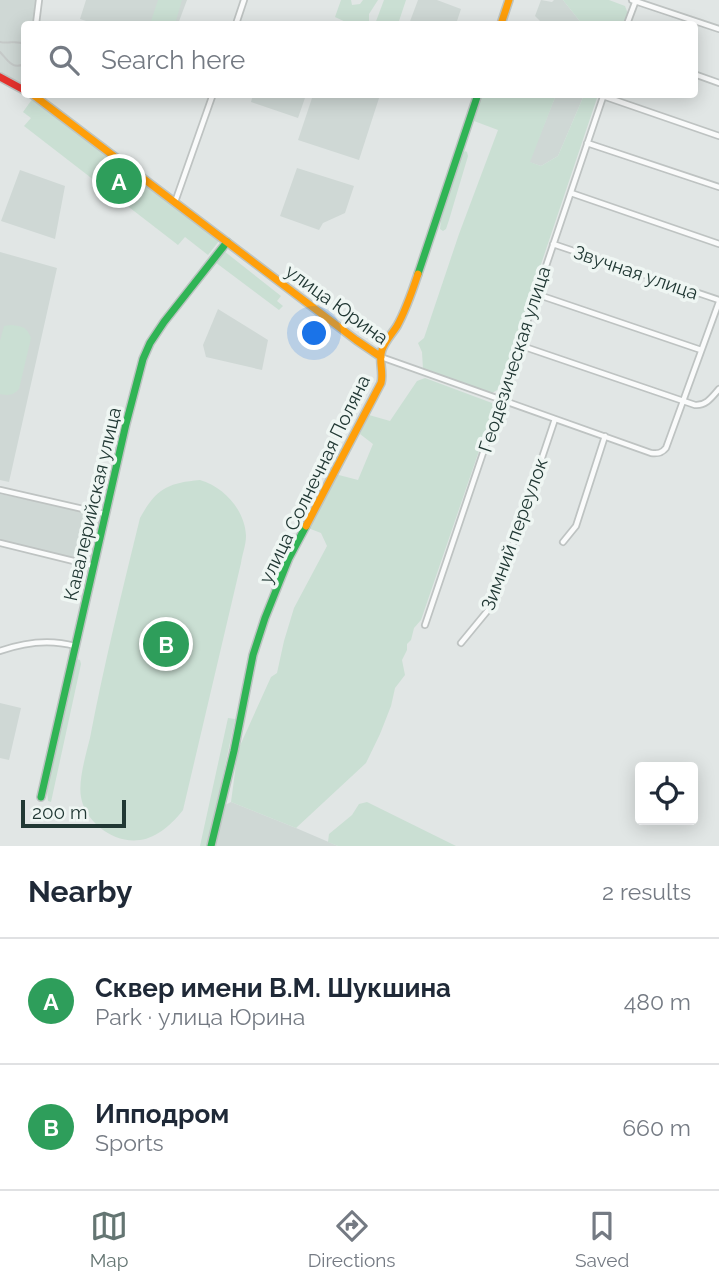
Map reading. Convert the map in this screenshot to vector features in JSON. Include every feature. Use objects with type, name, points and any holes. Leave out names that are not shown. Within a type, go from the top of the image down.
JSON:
[{"type":"street","points":[[36,21],[39,0]]},
{"type":"street","points":[[237,21],[244,0]]},
{"type":"street","points":[[502,21],[509,0]]},
{"type":"street","points":[[628,21],[634,0],[696,21]]},
{"type":"street","points":[[698,22],[719,29]]},
{"type":"street","points":[[698,75],[719,83]]},
{"type":"street","points":[[0,77],[21,88]]},
{"type":"street","name":"улица Юрина","points":[[37,98],[381,358],[654,454],[666,448],[683,400]]},
{"type":"street","points":[[175,202],[212,98]]},
{"type":"street","name":"улица Солнечная Поляна","points":[[211,846],[253,655],[265,618],[289,558],[381,383],[382,349],[409,300],[477,98]]},
{"type":"street","name":"Геодезическая улица","points":[[425,625],[603,98]]},
{"type":"street","points":[[612,98],[719,136]]},
{"type":"street","points":[[587,142],[719,187]]},
{"type":"street","points":[[570,193],[719,244]]},
{"type":"street","name":"Кавалерийская улица","points":[[41,797],[126,424],[148,347],[164,322],[227,242]]},
{"type":"street","name":"Звучная улица","points":[[553,244],[719,301]]},
{"type":"street","points":[[536,294],[701,350]]},
{"type":"street","points":[[683,400],[719,301]]},
{"type":"street","points":[[519,345],[699,405],[705,404],[719,389]]},
{"type":"street","name":"Зимний переулок","points":[[461,643],[489,609],[555,418]]},
{"type":"street","points":[[563,542],[576,526],[606,436]]},
{"type":"street","points":[[0,490],[106,514]]},
{"type":"street","points":[[0,543],[94,566]]},
{"type":"street","points":[[0,651],[35,642],[58,642],[76,646]]},
{"type":"shaded area","points":[[0,0],[38,0],[34,21],[21,21],[21,85],[0,75]]},
{"type":"shaded area","points":[[86,0],[187,0],[179,21],[80,19]]},
{"type":"shaded area","points":[[418,0],[437,0],[461,9],[457,21],[410,21]]},
{"type":"shaded area","points":[[541,0],[563,0],[580,21],[540,21],[535,16]]},
{"type":"shaded area","points":[[252,98],[305,98],[298,118],[251,102]]},
{"type":"shaded area","points":[[312,98],[379,98],[359,160],[298,140]]},
{"type":"shaded area","points":[[555,98],[583,98],[558,156],[541,166],[529,162]]},
{"type":"shaded area","points":[[297,168],[354,186],[345,213],[323,223],[319,230],[280,216]]},
{"type":"shaded area","points":[[20,170],[65,186],[55,239],[1,221]]},
{"type":"shaded area","points":[[0,252],[57,268],[9,482],[0,480]]},
{"type":"shaded area","points":[[218,309],[268,340],[262,370],[206,357],[203,345]]},
{"type":"shaded area","points":[[0,494],[103,516],[93,562],[0,541]]},
{"type":"shaded area","points":[[0,703],[21,708],[9,760],[0,758]]},
{"type":"shaded area","points":[[231,802],[338,846],[215,846],[225,805]]},
{"type":"green space","points":[[158,0],[182,0],[176,21],[151,21]]},
{"type":"green space","points":[[341,0],[351,0],[352,5],[360,4],[363,0],[378,0],[369,14],[369,21],[344,21],[335,17]]},
{"type":"green space","points":[[384,0],[406,0],[399,21],[376,21]]},
{"type":"green space","points":[[563,0],[609,0],[625,6],[628,14],[625,21],[580,21]]},
{"type":"green space","points":[[33,98],[219,241],[208,255],[185,237],[178,245],[24,126],[31,118],[23,112]]},
{"type":"green space","points":[[481,98],[555,98],[530,162],[541,166],[558,156],[583,98],[597,98],[499,389],[492,393],[423,369],[422,352],[418,343],[424,338],[498,130],[474,121]]},
{"type":"green space","points":[[465,151],[468,156],[446,229],[443,231],[440,229],[441,220]]},
{"type":"green space","points":[[224,251],[281,296],[277,301],[283,306],[279,310],[215,262]]},
{"type":"green space","points":[[4,326],[24,328],[31,338],[19,389],[6,395],[0,394],[0,341]]},
{"type":"green space","points":[[425,378],[492,403],[493,410],[421,620],[407,644],[402,660],[405,675],[395,688],[380,734],[366,763],[296,828],[231,802],[238,750],[271,677],[277,673],[294,608],[327,546],[321,533],[308,528],[313,516],[335,474],[358,480],[373,444],[360,434],[369,415],[390,421],[417,381]]},
{"type":"green space","points":[[200,480],[225,494],[242,517],[246,536],[241,563],[183,810],[169,825],[152,836],[140,840],[120,838],[102,829],[88,815],[80,791],[107,656],[140,518],[151,500],[164,489],[179,483]]},
{"type":"green space","points":[[77,659],[81,664],[51,802],[48,801],[47,791]]},
{"type":"green space","points":[[228,718],[235,719],[208,846],[200,846]]},
{"type":"green space","points":[[367,802],[456,846],[338,846],[328,842],[329,834],[352,815],[359,804]]},
{"type":"tram line","points":[[0,42],[21,43]]},
{"type":"tram line","points":[[0,52],[13,65],[21,66]]},
{"type":"traffic: fast","points":[[418,274],[477,98]]},
{"type":"traffic: fast","points":[[41,797],[143,359],[164,322],[227,242]]},
{"type":"traffic: fast","points":[[211,846],[253,655],[289,558],[306,526]]},
{"type":"traffic: slow","points":[[502,21],[509,0]]},
{"type":"traffic: slow","points":[[37,98],[381,357]]},
{"type":"traffic: slow","points":[[306,526],[381,383],[382,350],[403,314],[418,274]]},
{"type":"traffic: jam","points":[[0,77],[21,88]]},
{"type":"place","name":"Сквер имени В.М. Шукшина","points":[[119,181]]},
{"type":"place","name":"Ипподром","points":[[166,644]]}]
